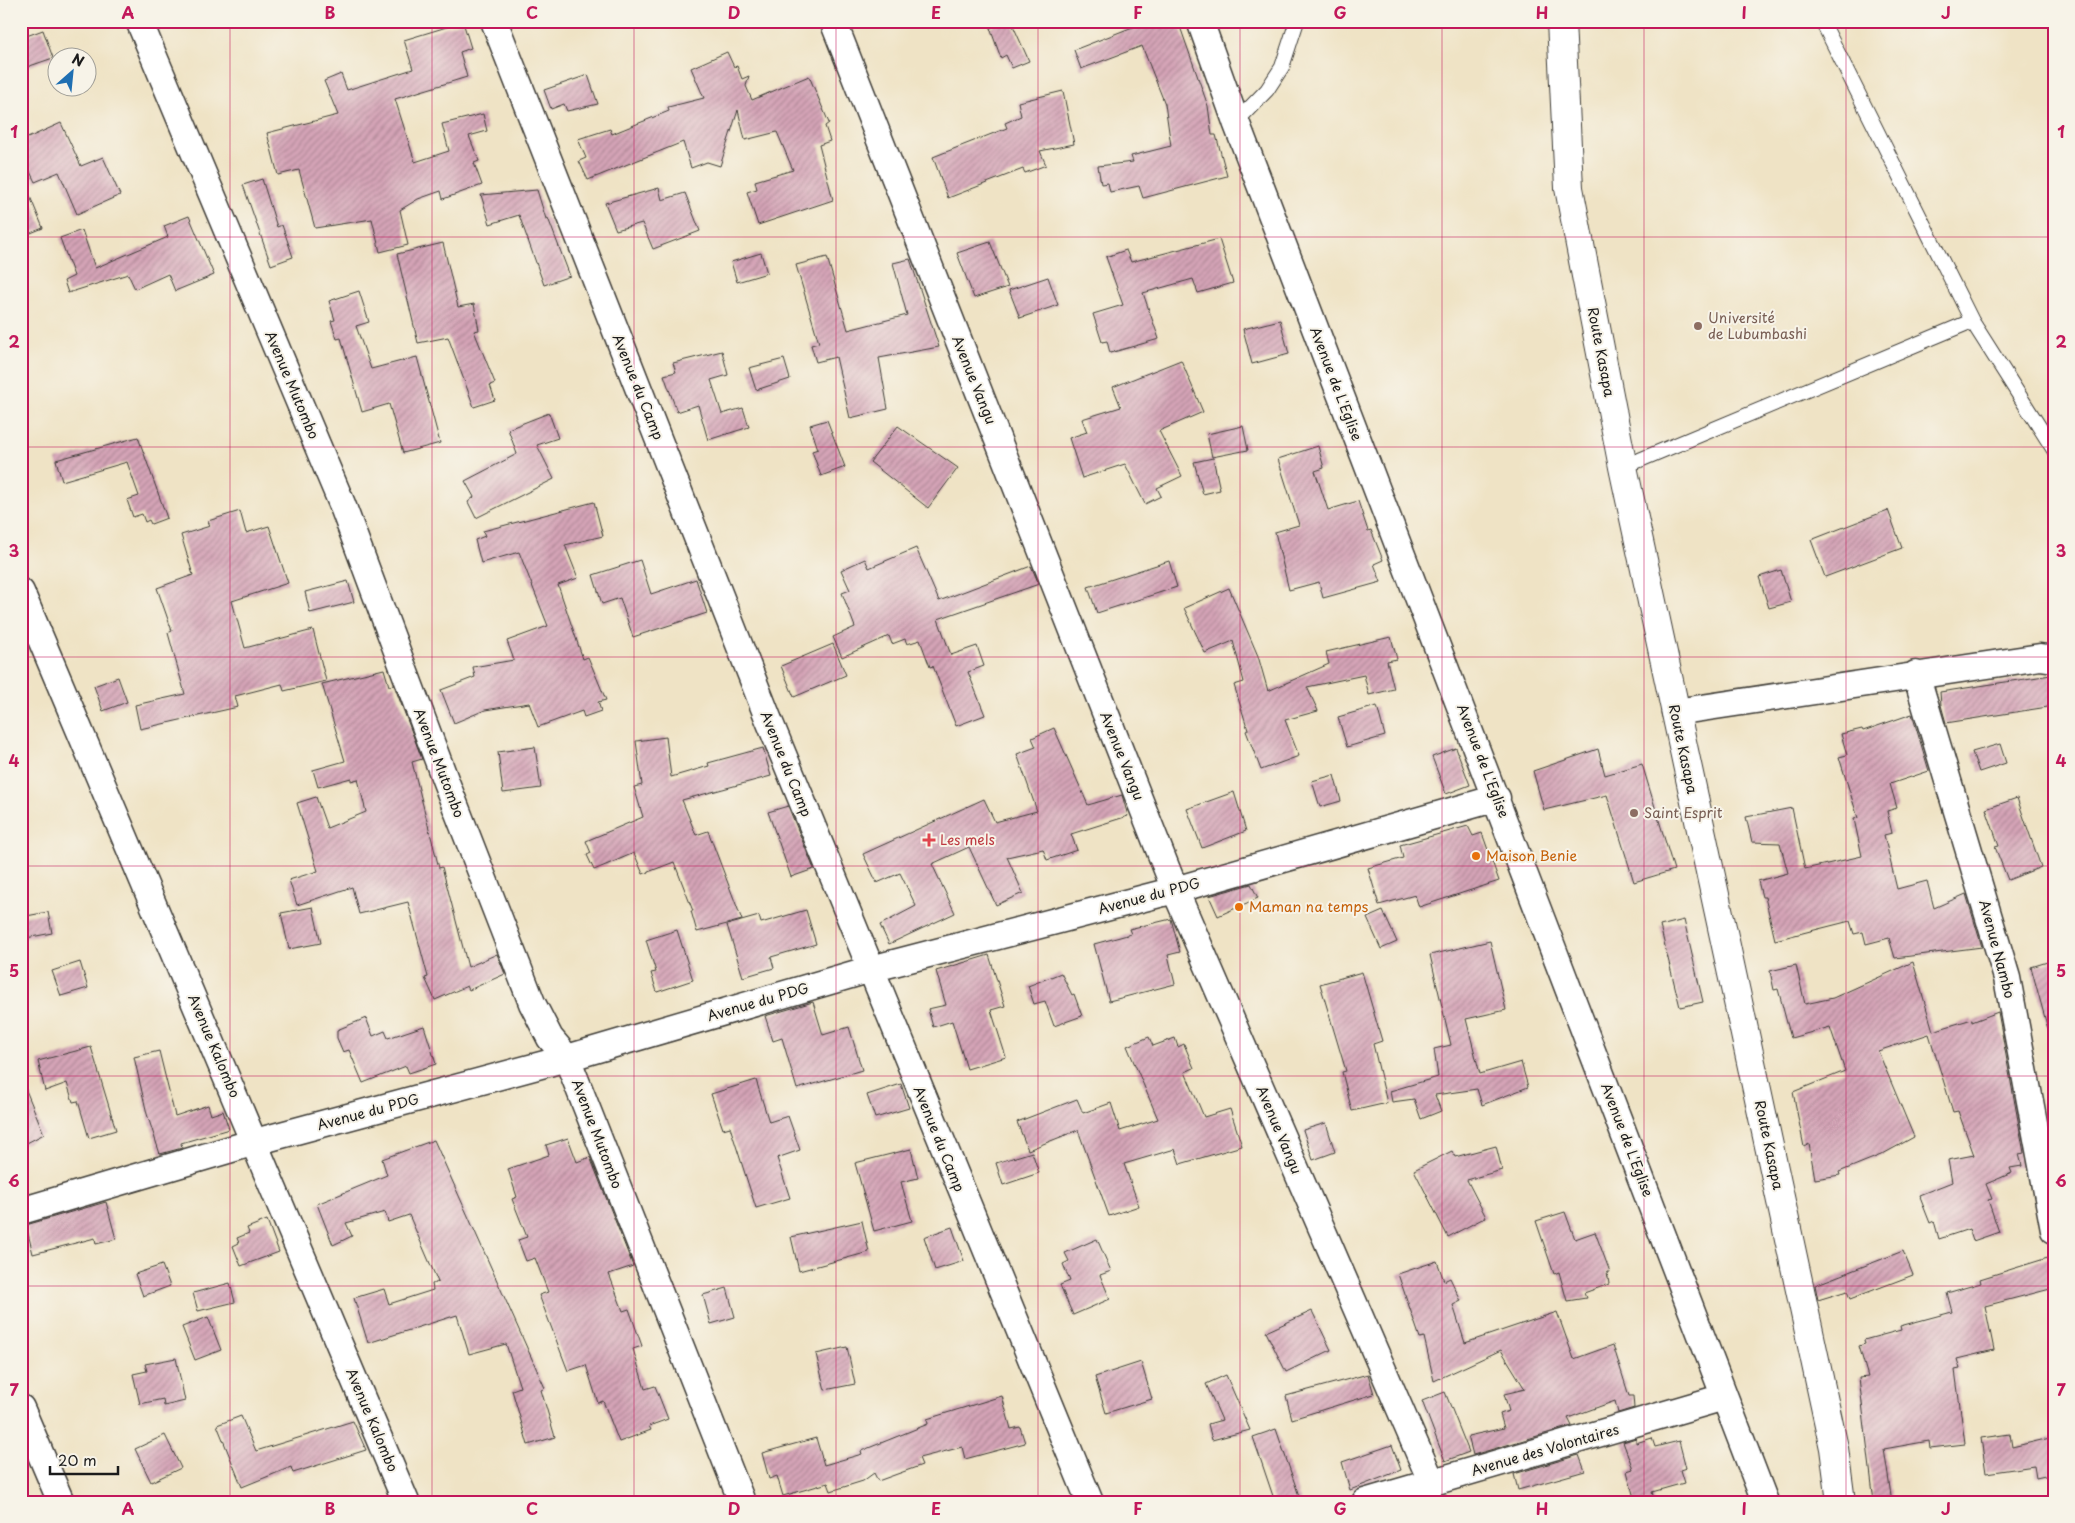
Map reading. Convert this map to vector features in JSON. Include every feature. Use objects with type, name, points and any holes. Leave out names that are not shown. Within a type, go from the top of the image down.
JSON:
[{"type":"main road","name":"Route Kasapa","points":[[1560,21],[1569,188],[1623,467],[1832,1439],[1841,1502]]},
{"type":"street","name":"Avenue Mutombo","points":[[139,21],[342,504],[446,782],[532,1002],[550,1038],[567,1058],[742,1502]]},
{"type":"street","name":"Avenue du Camp","points":[[494,21],[764,709],[1090,1502]]},
{"type":"street","name":"Avenue Vangu","points":[[833,21],[1175,890],[1432,1483]]},
{"type":"street","name":"Avenue de L'Eglise","points":[[1200,21],[1236,122],[1497,798],[1765,1502]]},
{"type":"street","name":"Avenue Kalombo","points":[[21,592],[406,1502]]},
{"type":"street","points":[[1675,712],[1916,674],[2040,657],[2054,659]]},
{"type":"street","name":"Avenue Nambo","points":[[1916,674],[2007,978],[2054,1230]]},
{"type":"street","name":"Avenue du PDG","points":[[21,1211],[255,1142],[567,1058],[871,970],[1175,890],[1497,798]]},
{"type":"street","name":"Avenue des Volontaires","points":[[1365,1502],[1724,1396]]},
{"type":"street","points":[[21,1408],[61,1502]]},
{"type":"lane","points":[[1236,122],[1267,90],[1282,67],[1297,21]]},
{"type":"lane","points":[[1822,21],[1972,321],[2054,450]]},
{"type":"lane","points":[[1623,467],[1972,321]]},
{"type":"building","points":[[993,21],[1011,21],[1029,61],[1012,68],[1006,55],[1001,58],[990,28],[995,26]]},
{"type":"building","points":[[1148,21],[1178,21],[1208,106],[1212,135],[1216,135],[1227,176],[1143,198],[1139,186],[1110,192],[1108,183],[1101,184],[1098,166],[1133,162],[1131,156],[1171,146],[1165,104],[1142,46],[1081,69],[1074,50]]},
{"type":"building","points":[[463,22],[471,48],[460,52],[467,77],[395,99],[415,162],[449,151],[442,124],[483,114],[487,131],[469,136],[479,161],[474,163],[482,185],[443,199],[441,191],[418,199],[400,210],[408,245],[380,252],[372,219],[315,228],[299,170],[278,175],[267,133],[338,115],[324,81],[341,74],[347,90],[413,69],[404,40]]},
{"type":"building","points":[[43,30],[49,48],[48,60],[21,69],[21,38]]},
{"type":"building","points":[[727,52],[734,67],[737,66],[742,79],[749,76],[746,86],[752,100],[809,76],[829,123],[825,126],[830,141],[819,145],[833,200],[758,225],[747,192],[757,189],[755,181],[793,170],[777,132],[745,140],[738,110],[720,166],[707,162],[691,168],[683,142],[588,180],[579,161],[586,158],[578,139],[610,129],[612,134],[669,111],[668,107],[704,98],[691,68]]},
{"type":"building","points":[[588,75],[598,104],[567,111],[564,104],[551,109],[544,90]]},
{"type":"building","points":[[1063,91],[1074,144],[1040,151],[1046,165],[1025,173],[1023,169],[948,198],[933,157],[1007,128],[1005,123],[1021,116],[1018,102]]},
{"type":"building","points":[[61,123],[81,166],[103,157],[120,195],[77,214],[59,172],[35,182],[21,153],[21,141]]},
{"type":"building","points":[[21,178],[43,228],[21,237]]},
{"type":"building","points":[[262,179],[277,227],[282,225],[293,257],[271,265],[243,185]]},
{"type":"building","points":[[659,188],[662,200],[685,193],[700,231],[653,249],[642,223],[616,230],[605,203]]},
{"type":"building","points":[[537,190],[546,219],[548,218],[570,276],[544,285],[519,215],[490,224],[481,195]]},
{"type":"building","points":[[189,216],[214,275],[175,291],[168,274],[135,289],[128,274],[68,293],[64,281],[74,276],[60,238],[82,230],[95,268],[168,237],[164,226]]},
{"type":"building","points":[[1219,239],[1233,283],[1198,293],[1193,279],[1143,293],[1159,339],[1110,353],[1107,341],[1102,342],[1093,314],[1123,305],[1106,257],[1126,250],[1131,262]]},
{"type":"building","points":[[990,242],[1008,287],[974,298],[957,253]]},
{"type":"building","points":[[443,243],[458,307],[474,304],[479,330],[474,331],[495,383],[490,385],[495,400],[474,407],[448,337],[418,343],[397,254]]},
{"type":"building","points":[[761,253],[767,273],[737,282],[731,262]]},
{"type":"building","points":[[827,257],[848,330],[907,315],[893,263],[910,259],[939,347],[879,358],[888,409],[850,418],[836,357],[816,362],[811,345],[819,343],[796,265]]},
{"type":"building","points":[[1048,277],[1058,305],[1020,318],[1009,290]]},
{"type":"building","points":[[359,291],[369,322],[356,326],[371,369],[417,357],[440,443],[403,453],[389,404],[362,412],[341,338],[337,339],[331,321],[335,320],[329,301]]},
{"type":"building","points":[[1280,320],[1289,354],[1252,364],[1243,329]]},
{"type":"building","points":[[722,351],[728,375],[711,380],[722,414],[743,408],[749,427],[708,440],[698,405],[677,412],[664,375],[676,372],[673,363]]},
{"type":"building","points":[[784,359],[790,379],[756,390],[749,368]]},
{"type":"building","points":[[1181,360],[1203,412],[1159,431],[1182,476],[1157,488],[1161,496],[1145,504],[1125,464],[1082,478],[1069,438],[1087,432],[1082,419],[1121,407],[1113,387]]},
{"type":"building","points":[[549,413],[558,438],[537,445],[554,479],[476,518],[468,502],[474,497],[465,481],[517,454],[508,429]]},
{"type":"building","points":[[827,420],[845,467],[821,476],[812,451],[818,449],[810,425]]},
{"type":"building","points":[[898,426],[958,468],[928,508],[870,462]]},
{"type":"building","points":[[1243,426],[1248,450],[1212,457],[1207,434]]},
{"type":"building","points":[[138,437],[167,518],[151,524],[149,520],[145,522],[142,514],[133,517],[127,500],[139,496],[127,462],[62,481],[56,460]]},
{"type":"building","points":[[1318,446],[1324,468],[1315,471],[1328,510],[1358,501],[1368,531],[1371,530],[1383,560],[1374,564],[1381,582],[1323,598],[1319,582],[1289,590],[1275,532],[1299,525],[1278,459]]},
{"type":"building","points":[[1213,458],[1220,490],[1203,494],[1194,462]]},
{"type":"building","points":[[594,502],[603,536],[565,545],[578,578],[558,585],[583,659],[588,657],[606,700],[598,702],[601,711],[584,717],[582,711],[538,727],[529,703],[485,710],[454,723],[441,690],[475,677],[473,667],[514,660],[507,641],[548,626],[519,552],[481,563],[475,540],[485,536],[483,531]]},
{"type":"building","points":[[1888,510],[1902,548],[1825,577],[1811,540]]},
{"type":"building","points":[[240,511],[246,533],[269,526],[288,583],[232,601],[245,648],[313,630],[326,681],[284,691],[282,684],[235,696],[238,707],[140,729],[135,705],[185,694],[168,633],[172,631],[157,588],[193,575],[181,535],[210,526],[208,521]]},
{"type":"building","points":[[916,548],[939,601],[1031,566],[1039,584],[938,619],[951,655],[977,646],[984,666],[968,672],[985,715],[956,726],[933,666],[930,667],[920,640],[907,644],[905,639],[892,644],[889,636],[842,657],[833,637],[855,627],[842,593],[850,590],[841,570],[865,559],[869,568]]},
{"type":"building","points":[[640,560],[651,594],[696,579],[707,613],[633,637],[620,598],[602,604],[593,575]]},
{"type":"building","points":[[1169,561],[1177,587],[1097,613],[1088,587]]},
{"type":"building","points":[[1781,570],[1791,602],[1769,608],[1759,577]]},
{"type":"building","points":[[348,581],[354,602],[310,613],[305,592]]},
{"type":"building","points":[[1229,588],[1258,656],[1268,691],[1329,664],[1326,652],[1391,637],[1397,659],[1387,661],[1394,689],[1369,695],[1364,675],[1307,687],[1318,711],[1285,720],[1299,756],[1261,770],[1246,731],[1248,730],[1234,685],[1244,682],[1233,641],[1205,653],[1184,608]]},
{"type":"building","points":[[833,644],[846,675],[794,697],[781,666]]},
{"type":"building","points":[[384,669],[389,686],[394,685],[422,759],[412,762],[439,868],[442,867],[468,967],[497,954],[505,974],[469,990],[467,986],[435,1000],[425,978],[428,977],[408,902],[359,914],[352,887],[297,905],[289,880],[318,871],[297,803],[316,797],[327,828],[366,812],[358,779],[351,781],[351,778],[318,787],[313,770],[345,761],[322,684]]},
{"type":"building","points":[[2051,675],[2054,706],[1946,723],[1940,692]]},
{"type":"building","points":[[118,677],[127,702],[103,711],[94,686]]},
{"type":"building","points":[[1377,706],[1385,736],[1347,747],[1338,717]]},
{"type":"building","points":[[1912,714],[1929,771],[1890,784],[1897,808],[1887,811],[1892,833],[1884,835],[1897,889],[1927,881],[1934,908],[1966,894],[1982,947],[1895,958],[1889,938],[1866,944],[1863,932],[1854,934],[1850,921],[1775,940],[1765,897],[1762,897],[1758,881],[1788,873],[1780,843],[1752,842],[1746,817],[1792,808],[1805,869],[1862,856],[1854,819],[1858,818],[1839,757],[1847,755],[1841,734],[1862,729],[1863,731]]},
{"type":"building","points":[[1054,728],[1088,805],[1122,795],[1128,816],[1071,834],[1077,850],[1047,860],[1043,849],[1007,857],[1023,893],[996,905],[969,847],[932,864],[955,913],[889,944],[880,925],[916,906],[900,873],[877,883],[863,854],[984,799],[995,822],[1037,811],[1017,754],[1036,747],[1032,738]]},
{"type":"building","points":[[666,737],[671,777],[709,766],[708,763],[763,748],[771,776],[682,800],[696,835],[708,831],[742,920],[697,932],[691,911],[693,911],[674,862],[643,874],[634,853],[594,870],[587,855],[591,853],[586,841],[643,817],[634,787],[642,785],[636,741]]},
{"type":"building","points":[[2000,744],[2006,763],[1979,772],[1972,752]]},
{"type":"building","points":[[535,747],[541,788],[503,793],[498,752]]},
{"type":"building","points":[[1456,748],[1470,785],[1446,794],[1432,757]]},
{"type":"building","points":[[1598,749],[1605,775],[1642,764],[1674,870],[1634,882],[1607,795],[1544,810],[1533,771]]},
{"type":"building","points":[[1334,775],[1341,801],[1320,807],[1312,781]]},
{"type":"building","points":[[1234,792],[1246,831],[1202,848],[1187,809]]},
{"type":"building","points":[[2017,798],[2041,867],[2008,880],[1995,847],[1999,846],[1986,809]]},
{"type":"building","points":[[788,806],[814,869],[791,877],[768,812]]},
{"type":"building","points":[[1468,826],[1473,836],[1482,833],[1499,881],[1419,907],[1415,895],[1379,905],[1368,868],[1403,858],[1400,845]]},
{"type":"building","points":[[1251,884],[1258,898],[1218,916],[1209,896]]},
{"type":"building","points":[[313,907],[321,943],[289,949],[281,913]]},
{"type":"building","points":[[806,910],[816,944],[771,957],[774,968],[743,977],[727,925],[759,916],[761,923]]},
{"type":"building","points":[[1383,911],[1397,942],[1381,949],[1367,918]]},
{"type":"building","points":[[48,912],[52,933],[21,939],[21,917]]},
{"type":"building","points":[[1171,919],[1180,952],[1168,955],[1175,984],[1109,1001],[1094,944],[1131,934],[1129,929]]},
{"type":"building","points":[[1684,920],[1703,1002],[1680,1007],[1660,926]]},
{"type":"building","points":[[677,930],[693,980],[657,992],[651,973],[656,972],[646,940]]},
{"type":"building","points":[[1490,941],[1506,1010],[1466,1019],[1480,1074],[1521,1062],[1528,1087],[1482,1105],[1477,1089],[1435,1095],[1441,1111],[1421,1119],[1414,1099],[1392,1102],[1390,1091],[1438,1077],[1434,1049],[1451,1045],[1430,955]]},
{"type":"building","points":[[989,955],[1005,1006],[991,1010],[1006,1057],[967,1069],[952,1021],[933,1027],[928,1009],[946,1005],[936,971]]},
{"type":"building","points":[[2054,960],[2054,1028],[2048,1029],[2031,967]]},
{"type":"building","points":[[80,962],[88,988],[61,996],[52,971]]},
{"type":"building","points":[[1913,962],[1933,1031],[1972,1019],[1972,1022],[1998,1012],[2024,1153],[2019,1154],[2022,1166],[2010,1168],[2012,1173],[1986,1184],[1992,1199],[1988,1200],[1999,1232],[1973,1241],[1969,1229],[1939,1239],[1934,1221],[1930,1223],[1919,1195],[1952,1182],[1948,1160],[1974,1155],[1958,1111],[1953,1112],[1929,1034],[1878,1051],[1914,1137],[1881,1155],[1839,1172],[1840,1175],[1815,1179],[1809,1144],[1804,1147],[1793,1092],[1845,1071],[1830,1027],[1791,1038],[1778,989],[1774,990],[1770,971],[1796,965],[1805,1004],[1833,998]]},
{"type":"building","points":[[1362,972],[1382,1041],[1373,1044],[1387,1103],[1352,1111],[1342,1072],[1346,1071],[1320,984]]},
{"type":"building","points":[[1061,973],[1072,995],[1074,994],[1082,1016],[1054,1026],[1045,1001],[1034,1004],[1028,986]]},
{"type":"building","points":[[813,1002],[823,1035],[849,1027],[862,1070],[797,1089],[782,1038],[773,1041],[765,1016]]},
{"type":"building","points":[[366,1018],[373,1036],[385,1031],[388,1038],[424,1026],[436,1064],[409,1073],[406,1066],[363,1083],[349,1050],[343,1052],[337,1038],[337,1030]]},
{"type":"building","points":[[1149,1037],[1153,1046],[1175,1038],[1178,1047],[1184,1044],[1194,1068],[1185,1072],[1204,1117],[1230,1109],[1242,1146],[1180,1164],[1175,1149],[1124,1164],[1139,1206],[1109,1216],[1078,1130],[1028,1150],[1017,1122],[1077,1099],[1083,1113],[1111,1103],[1120,1131],[1158,1119],[1127,1046]]},
{"type":"building","points":[[91,1047],[116,1130],[89,1138],[78,1101],[73,1102],[67,1083],[45,1091],[38,1061]]},
{"type":"building","points":[[159,1051],[175,1116],[208,1105],[211,1115],[223,1111],[229,1129],[181,1143],[182,1148],[160,1154],[147,1114],[134,1057]]},
{"type":"building","points":[[21,1078],[44,1134],[21,1146]]},
{"type":"building","points":[[756,1080],[769,1122],[788,1116],[800,1150],[777,1158],[790,1198],[756,1208],[730,1127],[723,1129],[711,1094]]},
{"type":"building","points":[[901,1084],[909,1108],[875,1118],[867,1095]]},
{"type":"building","points":[[1326,1123],[1335,1152],[1313,1160],[1303,1130]]},
{"type":"building","points":[[568,1138],[577,1162],[590,1157],[633,1266],[609,1274],[623,1311],[629,1309],[642,1346],[633,1349],[645,1389],[655,1386],[668,1419],[649,1426],[651,1430],[619,1442],[603,1401],[598,1403],[586,1365],[568,1371],[539,1295],[548,1292],[535,1258],[526,1261],[518,1240],[527,1237],[512,1199],[517,1197],[508,1169],[549,1155],[546,1145]]},
{"type":"building","points":[[434,1140],[545,1388],[541,1390],[555,1437],[528,1445],[512,1390],[520,1387],[506,1344],[469,1354],[457,1315],[368,1343],[354,1298],[384,1289],[389,1304],[433,1290],[432,1284],[438,1282],[409,1215],[388,1222],[385,1212],[346,1223],[352,1236],[333,1245],[317,1204],[387,1175],[382,1159]]},
{"type":"building","points":[[1496,1146],[1502,1170],[1467,1180],[1486,1217],[1448,1237],[1414,1170],[1452,1151],[1455,1157]]},
{"type":"building","points":[[911,1149],[918,1178],[901,1182],[912,1221],[874,1231],[855,1163]]},
{"type":"building","points":[[1032,1152],[1039,1173],[1003,1185],[996,1163]]},
{"type":"building","points":[[106,1202],[116,1239],[96,1244],[95,1238],[33,1254],[26,1225]]},
{"type":"building","points":[[1565,1212],[1575,1239],[1595,1232],[1610,1272],[1607,1272],[1609,1284],[1584,1293],[1586,1298],[1567,1301],[1559,1272],[1554,1274],[1536,1221]]},
{"type":"building","points":[[267,1220],[279,1252],[241,1266],[233,1246],[239,1243],[237,1238],[249,1233],[247,1228]]},
{"type":"building","points":[[862,1221],[869,1252],[799,1271],[791,1237]]},
{"type":"building","points":[[952,1227],[964,1261],[935,1270],[924,1237]]},
{"type":"building","points":[[1097,1239],[1111,1271],[1100,1275],[1110,1299],[1073,1315],[1060,1285],[1070,1281],[1063,1264],[1069,1261],[1065,1253]]},
{"type":"building","points":[[1903,1251],[1913,1275],[1850,1299],[1847,1291],[1818,1300],[1815,1285]]},
{"type":"building","points":[[2054,1256],[2054,1288],[1985,1306],[1994,1350],[1957,1359],[1960,1369],[1955,1370],[1965,1444],[1930,1448],[1929,1441],[1884,1449],[1892,1502],[1874,1502],[1859,1378],[1868,1377],[1859,1346],[1865,1344],[1864,1340],[1901,1330],[1900,1326],[1952,1312],[1947,1293],[1981,1283],[1980,1279]]},
{"type":"building","points":[[1437,1261],[1444,1281],[1450,1278],[1461,1301],[1453,1305],[1465,1343],[1557,1312],[1574,1359],[1613,1345],[1629,1396],[1633,1396],[1634,1408],[1618,1413],[1615,1401],[1568,1418],[1572,1426],[1473,1455],[1468,1436],[1504,1428],[1500,1414],[1509,1411],[1504,1394],[1525,1389],[1501,1350],[1434,1381],[1424,1337],[1420,1338],[1398,1274]]},
{"type":"building","points":[[162,1265],[170,1286],[143,1296],[135,1274]]},
{"type":"building","points":[[230,1283],[235,1302],[198,1311],[193,1293]]},
{"type":"building","points":[[727,1288],[735,1317],[711,1324],[703,1295]]},
{"type":"building","points":[[1312,1311],[1331,1350],[1286,1372],[1266,1332]]},
{"type":"building","points":[[208,1317],[221,1350],[195,1360],[182,1327]]},
{"type":"building","points":[[847,1347],[855,1384],[825,1390],[816,1354]]},
{"type":"building","points":[[176,1358],[185,1401],[164,1406],[163,1399],[140,1404],[133,1374],[147,1371],[145,1364]]},
{"type":"building","points":[[1141,1362],[1152,1399],[1106,1413],[1095,1377]]},
{"type":"building","points":[[1368,1374],[1374,1394],[1292,1419],[1286,1396]]},
{"type":"building","points":[[1226,1375],[1250,1430],[1212,1440],[1208,1424],[1222,1420],[1206,1384]]},
{"type":"building","points":[[1445,1392],[1469,1452],[1445,1461],[1422,1401]]},
{"type":"building","points":[[1002,1396],[1011,1429],[1020,1427],[1025,1443],[965,1459],[962,1447],[919,1458],[922,1465],[878,1481],[874,1473],[863,1481],[831,1491],[828,1483],[783,1496],[777,1476],[769,1479],[762,1453],[816,1438],[824,1465],[862,1454],[861,1451],[928,1424],[927,1419]]},
{"type":"building","points":[[241,1416],[256,1451],[353,1421],[366,1450],[293,1473],[291,1467],[242,1487],[217,1425]]},
{"type":"building","points":[[1276,1429],[1301,1502],[1275,1502],[1253,1437]]},
{"type":"building","points":[[2010,1434],[2012,1447],[2054,1437],[2054,1474],[2036,1478],[2034,1466],[1986,1473],[1981,1438]]},
{"type":"building","points":[[165,1435],[181,1468],[151,1482],[135,1449]]},
{"type":"building","points":[[1636,1438],[1636,1443],[1652,1438],[1655,1447],[1679,1441],[1686,1468],[1680,1470],[1684,1483],[1652,1492],[1655,1502],[1635,1502],[1627,1471],[1633,1469],[1623,1442]]},
{"type":"building","points":[[1392,1445],[1401,1470],[1350,1490],[1342,1462]]},
{"type":"building","points":[[1579,1455],[1585,1471],[1518,1490],[1514,1474]]},
{"type":"place","name":"Université de Lubumbashi","points":[[1698,326]]},
{"type":"place","name":"Saint Esprit","points":[[1634,813]]},
{"type":"place","name":"Les mels","points":[[929,840]]},
{"type":"place","name":"Maison Benie","points":[[1476,856]]},
{"type":"place","name":"Maman na temps","points":[[1239,907]]}]
